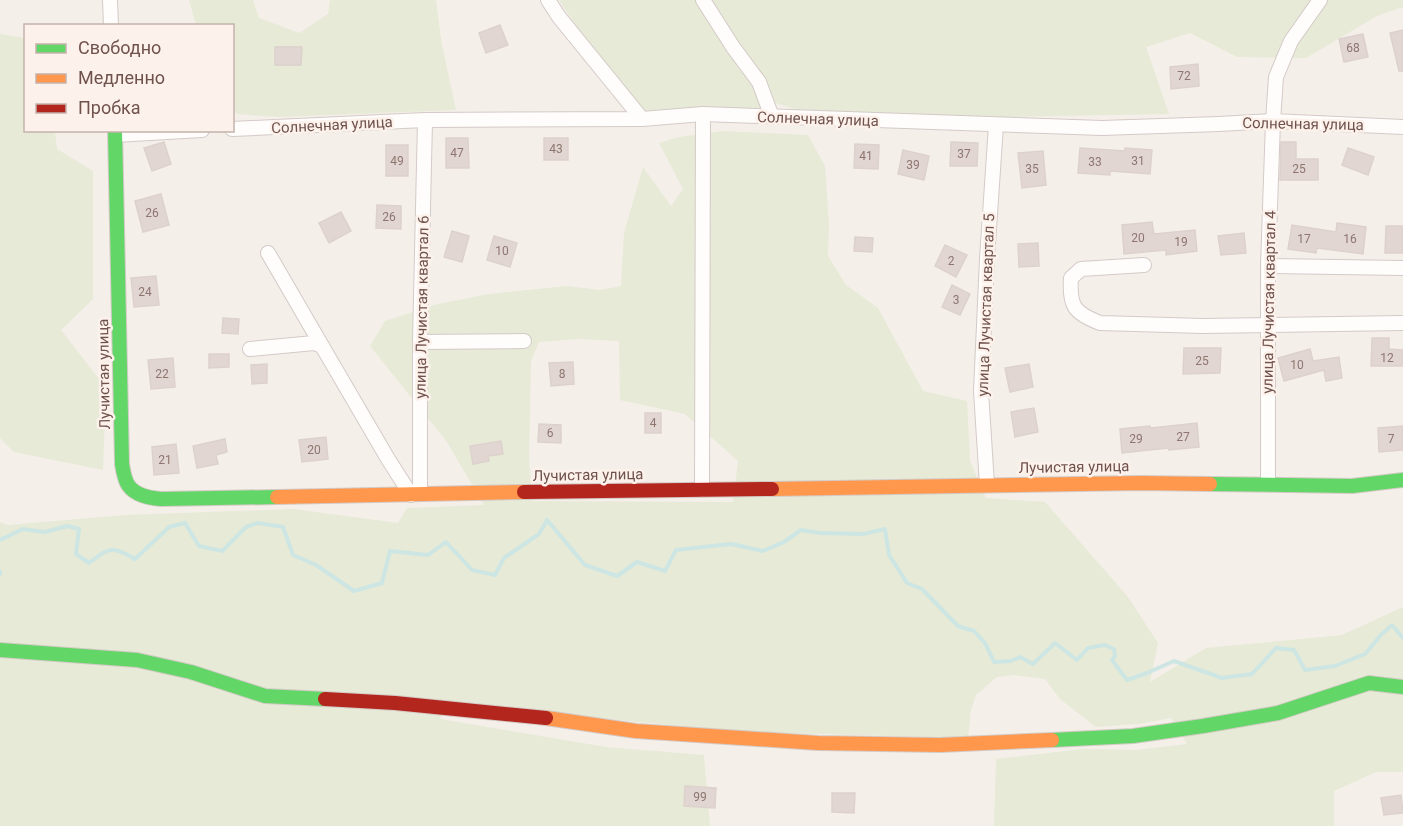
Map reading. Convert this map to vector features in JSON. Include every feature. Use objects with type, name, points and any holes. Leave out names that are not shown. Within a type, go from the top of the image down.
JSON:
[{"type":"street","points":[[110,0],[111,24]]},
{"type":"street","points":[[548,0],[559,17],[642,118]]},
{"type":"street","points":[[703,0],[759,82],[772,117]]},
{"type":"street","name":"улица Лучистая квартал 4","points":[[1268,484],[1268,266],[1276,77],[1291,41],[1320,0]]},
{"type":"street","points":[[702,490],[703,114]]},
{"type":"street","name":"Солнечная улица","points":[[234,129],[424,120],[642,118],[703,114],[1102,128],[1273,121],[1403,127]]},
{"type":"street","name":"улица Лучистая квартал 6","points":[[415,495],[424,120]]},
{"type":"street","name":"улица Лучистая квартал 5","points":[[987,485],[981,391],[996,125]]},
{"type":"street","points":[[115,133],[144,132]]},
{"type":"street","name":"Лучистая улица","points":[[115,133],[122,464],[128,484],[140,495],[173,500],[1143,483],[1352,486],[1403,480]]},
{"type":"street","points":[[268,253],[387,459],[415,495]]},
{"type":"street","points":[[1144,264],[1081,269],[1071,278],[1070,292],[1075,308],[1087,318],[1100,323],[1203,326],[1403,323]]},
{"type":"street","points":[[1268,266],[1403,268]]},
{"type":"street","points":[[420,342],[524,341]]},
{"type":"street","points":[[250,349],[314,343],[322,346]]},
{"type":"street","points":[[0,650],[137,660],[191,672],[265,696],[395,703],[551,719],[636,731],[818,743],[940,745],[1133,736],[1278,713],[1369,683],[1403,687]]},
{"type":"green space","points":[[189,0],[253,0],[259,18],[299,33],[328,14],[330,0],[436,0],[441,40],[456,110],[278,117],[237,114],[234,110],[234,24],[196,24]]},
{"type":"green space","points":[[559,0],[1403,0],[1403,7],[1377,16],[1306,58],[1237,57],[1190,33],[1146,47],[1169,114],[1007,117],[804,112],[776,103],[765,113],[643,112],[579,31]]},
{"type":"green space","points":[[0,34],[24,38],[24,132],[55,132],[57,149],[93,171],[93,299],[61,330],[106,388],[103,470],[14,452],[0,438]]},
{"type":"green space","points":[[723,131],[808,135],[825,166],[829,225],[828,256],[846,285],[878,308],[923,391],[967,401],[970,461],[986,498],[1045,502],[1128,597],[1158,643],[1150,682],[1206,648],[1342,635],[1403,607],[1403,772],[1376,772],[1334,791],[1334,826],[994,826],[996,759],[1083,749],[1136,750],[1187,744],[1171,718],[1139,724],[1096,727],[1060,699],[1045,679],[1014,675],[997,677],[976,695],[971,710],[968,738],[739,732],[448,703],[440,719],[606,747],[704,755],[710,826],[0,826],[0,522],[8,525],[125,515],[294,509],[398,523],[407,508],[484,505],[447,442],[370,346],[385,321],[438,304],[489,294],[566,286],[600,290],[621,286],[624,233],[643,167],[671,206],[683,189],[659,143],[679,137]],"holes":[[[579,339],[619,341],[620,400],[685,414],[738,461],[733,502],[532,501],[529,458],[531,361],[539,342]]]},
{"type":"building","points":[[500,25],[508,45],[486,53],[479,33]]},
{"type":"building","points":[[1403,30],[1403,71],[1399,71],[1390,33]]},
{"type":"building","points":[[1363,34],[1368,57],[1344,62],[1339,39]]},
{"type":"building","points":[[275,47],[302,47],[301,65],[275,65]]},
{"type":"building","points":[[1198,64],[1199,86],[1171,89],[1170,67]]},
{"type":"building","points":[[446,138],[468,138],[469,168],[446,168]]},
{"type":"building","points":[[544,138],[568,138],[568,160],[544,160]]},
{"type":"building","points":[[164,142],[171,164],[152,171],[144,148]]},
{"type":"building","points":[[951,142],[978,143],[977,166],[950,166]]},
{"type":"building","points":[[1281,142],[1296,142],[1296,159],[1318,159],[1318,180],[1280,180]]},
{"type":"building","points":[[855,144],[879,145],[878,169],[854,168]]},
{"type":"building","points":[[386,145],[408,145],[408,176],[386,176]]},
{"type":"building","points":[[1080,148],[1152,150],[1150,174],[1110,171],[1110,175],[1078,173]]},
{"type":"building","points":[[1348,148],[1374,157],[1368,175],[1342,165]]},
{"type":"building","points":[[903,150],[929,156],[924,180],[898,174]]},
{"type":"building","points":[[1043,151],[1046,185],[1022,188],[1018,153]]},
{"type":"building","points":[[161,194],[169,225],[143,232],[135,201]]},
{"type":"building","points":[[377,205],[401,206],[401,229],[376,228]]},
{"type":"building","points":[[341,212],[351,231],[329,243],[319,223]]},
{"type":"building","points":[[1152,222],[1154,234],[1195,230],[1197,251],[1166,255],[1166,250],[1124,254],[1122,225]]},
{"type":"building","points":[[1337,223],[1366,227],[1363,254],[1317,248],[1316,253],[1288,249],[1292,225],[1336,232]]},
{"type":"building","points":[[1386,226],[1403,226],[1403,253],[1385,253]]},
{"type":"building","points":[[452,231],[469,236],[462,262],[444,257]]},
{"type":"building","points":[[1244,233],[1246,253],[1221,255],[1218,236]]},
{"type":"building","points":[[494,236],[517,243],[510,267],[487,260]]},
{"type":"building","points":[[855,237],[873,238],[872,252],[854,251]]},
{"type":"building","points":[[1038,243],[1039,266],[1019,267],[1018,244]]},
{"type":"building","points":[[945,245],[967,255],[956,277],[935,266]]},
{"type":"building","points":[[156,276],[159,305],[134,307],[131,278]]},
{"type":"building","points":[[952,285],[970,294],[960,315],[942,307]]},
{"type":"building","points":[[223,318],[239,319],[238,334],[222,333]]},
{"type":"building","points":[[1372,338],[1389,338],[1389,349],[1403,350],[1403,366],[1371,366]]},
{"type":"building","points":[[1184,348],[1221,348],[1220,373],[1183,374]]},
{"type":"building","points":[[1310,349],[1313,361],[1339,357],[1342,378],[1326,381],[1324,370],[1284,381],[1278,358]]},
{"type":"building","points":[[209,354],[229,354],[229,367],[209,368]]},
{"type":"building","points":[[173,358],[175,387],[151,389],[148,360]]},
{"type":"building","points":[[573,362],[574,384],[551,386],[549,363]]},
{"type":"building","points":[[267,364],[267,383],[252,384],[251,365]]},
{"type":"building","points":[[1029,364],[1033,387],[1010,392],[1005,368]]},
{"type":"building","points":[[1034,408],[1038,432],[1015,437],[1011,412]]},
{"type":"building","points":[[645,413],[661,413],[661,433],[645,433]]},
{"type":"building","points":[[1197,423],[1199,447],[1122,453],[1120,429]]},
{"type":"building","points":[[539,424],[561,425],[561,443],[538,442]]},
{"type":"building","points":[[1403,426],[1403,450],[1379,452],[1378,428]]},
{"type":"building","points":[[326,437],[328,459],[302,462],[299,440]]},
{"type":"building","points":[[225,439],[227,452],[216,455],[218,464],[197,468],[193,446]]},
{"type":"building","points":[[501,441],[503,454],[488,456],[489,461],[473,464],[470,446]]},
{"type":"building","points":[[176,444],[179,473],[154,475],[152,447]]},
{"type":"building","points":[[685,786],[716,788],[715,808],[684,806]]},
{"type":"building","points":[[832,793],[855,793],[854,813],[832,812]]},
{"type":"building","points":[[1401,795],[1403,813],[1384,815],[1381,798]]},
{"type":"waterway","points":[[0,540],[23,529],[45,532],[67,526],[79,529],[76,554],[89,563],[111,550],[135,559],[169,527],[185,523],[199,546],[222,551],[246,527],[258,523],[283,527],[293,555],[316,565],[354,591],[382,583],[390,551],[428,555],[446,542],[472,570],[495,575],[504,558],[539,534],[547,520],[585,565],[617,576],[637,562],[665,571],[676,550],[731,544],[763,551],[784,542],[801,530],[863,534],[885,529],[889,555],[907,583],[922,589],[958,626],[974,631],[985,643],[994,662],[1011,661],[1020,657],[1033,664],[1055,643],[1077,660],[1088,648],[1105,645],[1114,649],[1115,656],[1112,660],[1127,680],[1174,661],[1222,678],[1252,674],[1276,648],[1294,650],[1305,670],[1335,666],[1365,654],[1392,625],[1403,638]]},
{"type":"traffic: fast","points":[[115,132],[122,464],[126,481],[137,493],[156,499],[277,497]]},
{"type":"traffic: fast","points":[[1210,484],[1352,486],[1403,480]]},
{"type":"traffic: fast","points":[[0,650],[137,660],[191,672],[265,696],[325,699]]},
{"type":"traffic: fast","points":[[1052,740],[1133,736],[1278,713],[1369,683],[1403,687]]},
{"type":"traffic: slow","points":[[772,489],[1210,484]]},
{"type":"traffic: slow","points":[[277,497],[524,492]]},
{"type":"traffic: slow","points":[[546,718],[636,731],[818,743],[940,745],[1052,740]]},
{"type":"traffic: jam","points":[[524,492],[772,489]]},
{"type":"traffic: jam","points":[[325,699],[395,703],[546,718]]}]
